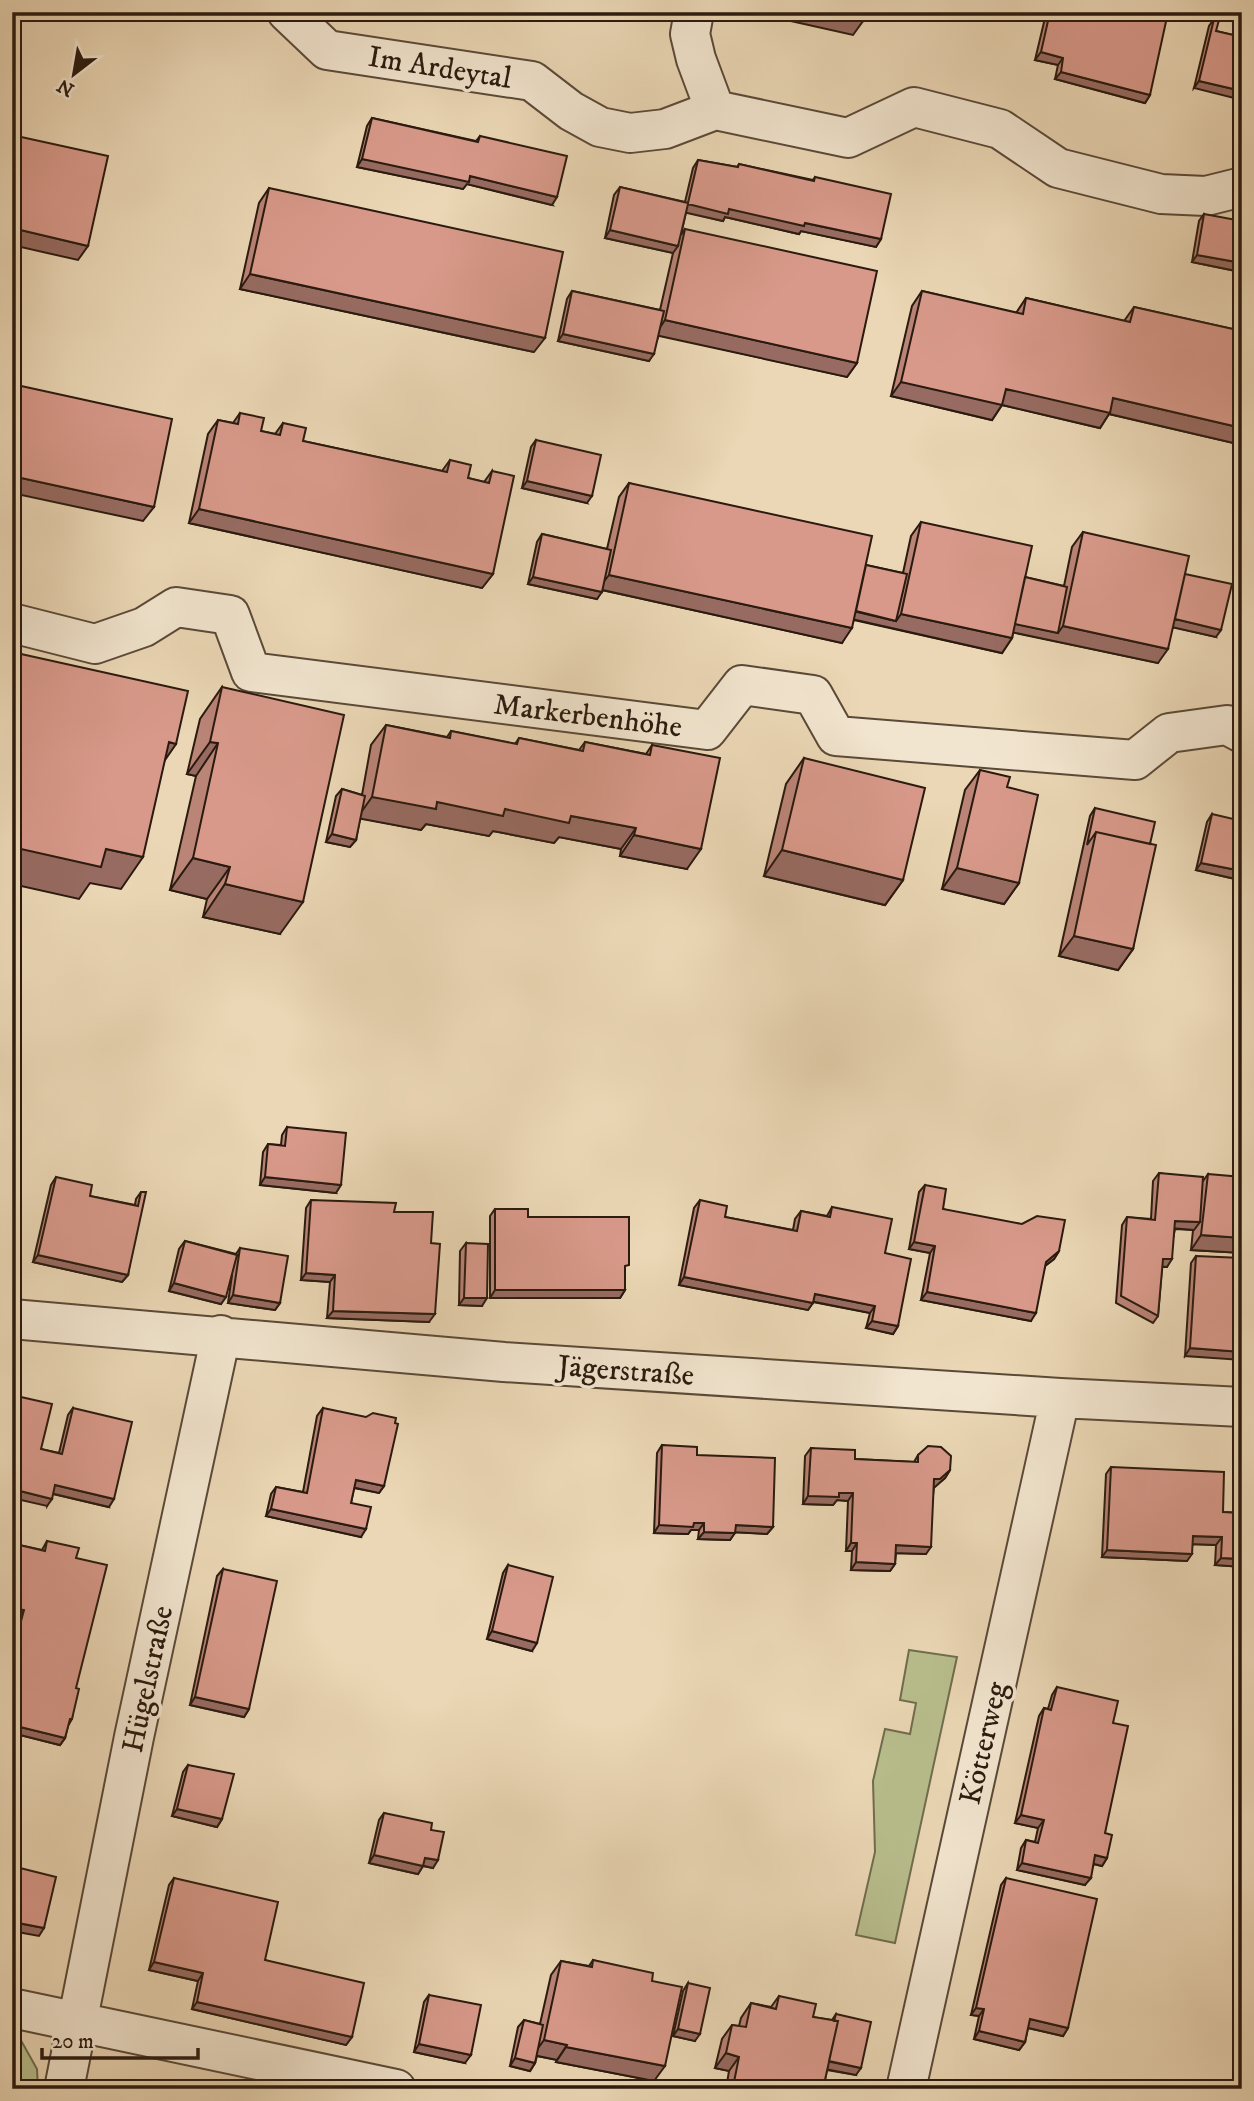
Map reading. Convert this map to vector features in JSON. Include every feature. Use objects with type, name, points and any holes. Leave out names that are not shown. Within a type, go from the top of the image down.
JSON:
[{"type":"street","name":"Im Ardeytal","points":[[287,12],[327,50],[532,81],[570,111],[600,127],[630,133],[665,129],[715,110]]},
{"type":"street","points":[[694,12],[690,34],[696,60],[715,110],[848,138],[914,107],[1000,129],[1058,168],[1161,194],[1206,196],[1242,187]]},
{"type":"street","name":"Markerbenhöhe","points":[[12,624],[94,644],[144,627],[176,607],[230,615],[251,672],[707,730],[742,685],[813,695],[835,736],[1135,760],[1170,733],[1227,725],[1242,733]]},
{"type":"street","name":"Jägerstraße","points":[[12,1318],[504,1362],[1242,1407]]},
{"type":"street","name":"Hügelstraße","points":[[64,2089],[134,1737],[221,1335]]},
{"type":"street","name":"Kötterweg","points":[[906,2089],[1060,1398]]},
{"type":"street","points":[[12,2008],[396,2089]]},
{"type":"green space","points":[[909,1650],[957,1657],[895,1943],[856,1935],[875,1852],[873,1781],[885,1729],[910,1734],[916,1703],[900,1700]]},
{"type":"green space","points":[[12,2033],[18,2035],[37,2069],[38,2089],[12,2089]]},
{"type":"building","points":[[827,12],[865,12],[863,21]]},
{"type":"building","points":[[1050,12],[1073,16],[1073,12],[1149,12],[1167,17],[1150,95],[1061,72],[1063,58],[1041,52]]},
{"type":"building","points":[[1214,19],[1219,20],[1216,31],[1242,37],[1242,91],[1199,81]]},
{"type":"building","points":[[372,118],[478,142],[480,136],[567,156],[557,197],[470,176],[469,182],[362,159]]},
{"type":"building","points":[[12,135],[108,156],[88,246],[12,228]]},
{"type":"building","points":[[698,160],[738,167],[739,164],[814,181],[815,177],[891,194],[881,239],[805,223],[804,226],[729,209],[728,214],[688,204],[678,246],[610,230],[620,187],[688,203]]},
{"type":"building","points":[[269,188],[563,252],[545,338],[250,274]]},
{"type":"building","points":[[1204,214],[1242,221],[1242,263],[1197,255]]},
{"type":"building","points":[[685,229],[877,271],[857,363],[665,320]]},
{"type":"building","points":[[572,291],[664,311],[654,354],[563,334]]},
{"type":"building","points":[[922,291],[1023,314],[1026,298],[1130,322],[1134,307],[1242,331],[1242,428],[1113,398],[1110,413],[1006,389],[1002,405],[901,382]]},
{"type":"building","points":[[12,384],[172,419],[154,507],[12,476]]},
{"type":"building","points":[[240,413],[264,418],[261,431],[280,435],[283,423],[306,428],[303,441],[447,472],[450,460],[471,465],[468,478],[489,483],[492,471],[514,476],[493,574],[199,509],[218,420],[238,424]]},
{"type":"building","points":[[536,440],[601,455],[592,496],[527,481]]},
{"type":"building","points":[[629,483],[872,536],[852,628],[609,575]]},
{"type":"building","points":[[921,522],[1032,546],[1012,638],[901,614]]},
{"type":"building","points":[[1083,532],[1189,556],[1168,649],[1063,626]]},
{"type":"building","points":[[542,534],[611,550],[602,592],[533,577]]},
{"type":"building","points":[[866,565],[907,574],[896,621],[856,611]]},
{"type":"building","points":[[1185,574],[1232,584],[1221,630],[1175,619]]},
{"type":"building","points":[[1025,577],[1067,587],[1058,633],[1015,624]]},
{"type":"building","points":[[12,652],[188,691],[176,744],[169,742],[143,857],[106,849],[101,867],[12,847]]},
{"type":"building","points":[[222,687],[344,715],[303,902],[225,884],[230,867],[193,858],[218,743],[210,742]]},
{"type":"building","points":[[386,725],[450,738],[451,731],[517,744],[519,738],[583,751],[585,742],[650,755],[652,745],[720,758],[701,849],[634,835],[636,828],[571,816],[569,823],[505,809],[503,816],[437,802],[436,809],[372,797]]},
{"type":"building","points":[[804,758],[925,788],[903,880],[782,850]]},
{"type":"building","points":[[980,770],[1010,777],[1007,787],[1038,795],[1019,883],[957,868]]},
{"type":"building","points":[[342,789],[365,796],[356,840],[332,834]]},
{"type":"building","points":[[1095,808],[1155,822],[1150,844],[1096,832],[1087,845]]},
{"type":"building","points":[[1212,814],[1242,821],[1242,871],[1201,863]]},
{"type":"building","points":[[1096,832],[1156,845],[1133,949],[1074,936]]},
{"type":"building","points":[[287,1127],[346,1133],[341,1185],[265,1177],[268,1144],[285,1146]]},
{"type":"building","points":[[1159,1173],[1203,1177],[1200,1222],[1175,1221],[1172,1259],[1163,1259],[1158,1316],[1121,1296],[1127,1217],[1155,1220]]},
{"type":"building","points":[[1208,1174],[1242,1177],[1242,1238],[1201,1235]]},
{"type":"building","points":[[56,1177],[92,1185],[90,1196],[138,1206],[141,1192],[146,1192],[128,1275],[38,1255]]},
{"type":"building","points":[[925,1185],[946,1189],[943,1209],[1022,1224],[1037,1216],[1065,1220],[1059,1251],[1046,1262],[1036,1313],[927,1292],[935,1246],[914,1242]]},
{"type":"building","points":[[311,1200],[396,1203],[394,1212],[433,1212],[431,1243],[440,1244],[435,1314],[333,1311],[335,1275],[306,1273]]},
{"type":"building","points":[[700,1200],[727,1206],[725,1217],[797,1231],[801,1211],[830,1217],[832,1207],[892,1219],[885,1253],[911,1259],[898,1326],[872,1321],[875,1306],[815,1294],[813,1303],[684,1277]]},
{"type":"building","points":[[495,1209],[528,1209],[528,1217],[629,1217],[629,1265],[625,1266],[625,1290],[495,1290]]},
{"type":"building","points":[[185,1241],[237,1255],[226,1297],[174,1283]]},
{"type":"building","points":[[466,1243],[488,1244],[487,1298],[464,1298]]},
{"type":"building","points":[[240,1248],[288,1256],[280,1303],[233,1295]]},
{"type":"building","points":[[1196,1256],[1242,1258],[1242,1352],[1190,1348]]},
{"type":"building","points":[[12,1395],[52,1404],[41,1449],[62,1454],[73,1408],[132,1422],[114,1499],[55,1485],[52,1499],[12,1489]]},
{"type":"building","points":[[323,1408],[366,1417],[373,1413],[396,1418],[395,1423],[398,1424],[384,1486],[356,1480],[351,1503],[371,1507],[366,1529],[271,1509],[276,1487],[307,1493]]},
{"type":"building","points":[[662,1445],[697,1447],[697,1455],[775,1458],[773,1527],[736,1525],[735,1533],[704,1532],[704,1523],[694,1523],[693,1527],[659,1525]]},
{"type":"building","points":[[928,1446],[941,1447],[951,1456],[950,1470],[940,1479],[934,1479],[931,1547],[896,1545],[895,1564],[856,1562],[857,1543],[851,1543],[853,1493],[839,1493],[839,1497],[808,1496],[811,1448],[855,1450],[855,1459],[918,1462],[918,1455]]},
{"type":"building","points":[[1111,1467],[1224,1472],[1223,1512],[1242,1513],[1242,1559],[1221,1558],[1222,1537],[1193,1536],[1192,1554],[1107,1550]]},
{"type":"building","points":[[47,1541],[79,1548],[76,1558],[107,1565],[76,1688],[79,1689],[72,1719],[65,1738],[12,1725],[12,1654],[24,1610],[12,1608],[12,1557],[15,1544],[45,1551]]},
{"type":"building","points":[[508,1565],[553,1577],[537,1643],[492,1631]]},
{"type":"building","points":[[223,1569],[277,1581],[249,1709],[195,1697]]},
{"type":"building","points":[[1057,1687],[1118,1701],[1113,1723],[1128,1726],[1105,1833],[1112,1835],[1107,1858],[1095,1855],[1091,1878],[1022,1863],[1026,1840],[1038,1843],[1044,1820],[1021,1815],[1044,1708],[1051,1710]]},
{"type":"building","points":[[188,1765],[234,1774],[222,1819],[177,1809]]},
{"type":"building","points":[[384,1813],[432,1823],[431,1830],[444,1832],[438,1860],[425,1858],[423,1866],[374,1855]]},
{"type":"building","points":[[12,1866],[56,1877],[44,1928],[18,1923],[12,1945]]},
{"type":"building","points":[[174,1878],[278,1902],[265,1960],[364,1983],[352,2037],[197,2002],[203,1973],[154,1962]]},
{"type":"building","points":[[1006,1878],[1097,1899],[1068,2028],[1030,2019],[1025,2042],[979,2031],[984,2009],[976,2008]]},
{"type":"building","points":[[593,1960],[653,1973],[652,1981],[682,1987],[665,2066],[566,2047],[567,2045],[544,2040],[561,1961],[592,1967]]},
{"type":"building","points":[[688,1983],[710,1988],[700,2034],[678,2029]]},
{"type":"building","points":[[429,1995],[481,2005],[471,2055],[419,2044]]},
{"type":"building","points":[[779,1996],[816,2004],[813,2017],[838,2021],[823,2089],[766,2089],[734,2082],[739,2057],[726,2053],[732,2025],[746,2027],[751,2003],[776,2009]]},
{"type":"building","points":[[836,2014],[871,2022],[861,2068],[829,2061],[838,2021],[834,2021]]},
{"type":"building","points":[[524,2020],[543,2025],[535,2063],[515,2058]]}]
